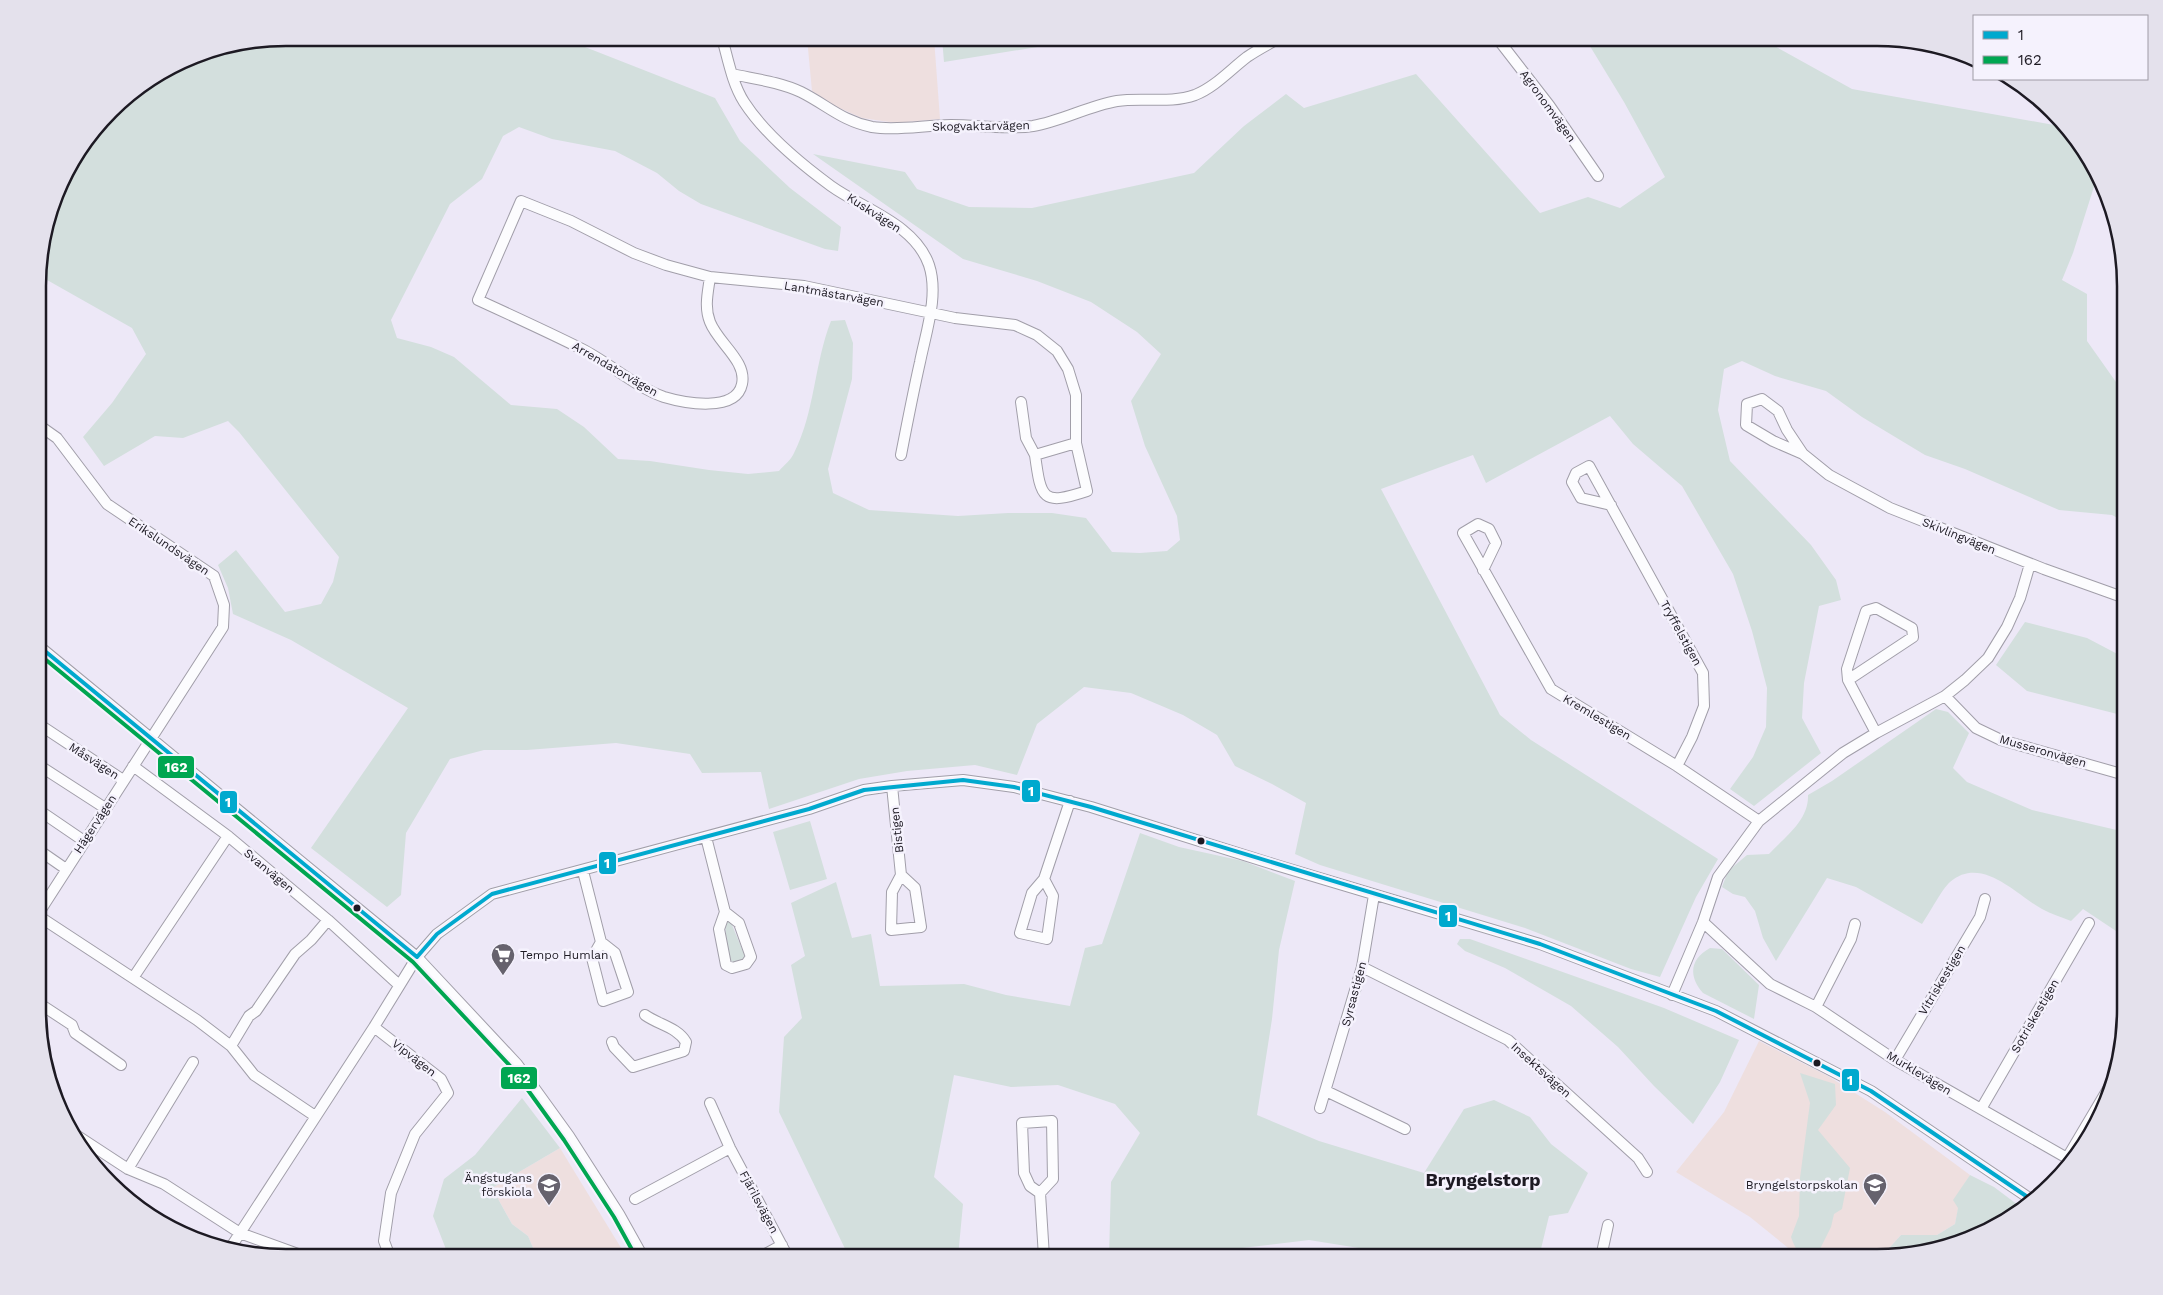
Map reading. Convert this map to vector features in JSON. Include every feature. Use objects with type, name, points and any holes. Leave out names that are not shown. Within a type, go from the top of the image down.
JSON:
[{"type":"street","name":"Kuskvägen","points":[[724,46],[732,74],[744,102],[772,134],[796,158],[832,186],[898,227],[919,245],[929,265],[932,287],[930,312],[901,455]]},
{"type":"street","name":"Skogvaktarvägen","points":[[732,74],[777,83],[801,92],[835,114],[853,122],[873,127],[903,129],[948,125],[1007,128],[1034,126],[1067,118],[1116,101],[1172,100],[1196,94],[1216,84],[1248,57],[1266,46]]},
{"type":"street","name":"Agronomvägen","points":[[1503,46],[1549,105],[1598,176]]},
{"type":"street","name":"Lantmästarvägen","points":[[521,201],[571,221],[634,253],[666,265],[710,277],[804,286],[954,318],[1015,325],[1037,335],[1057,352],[1068,369],[1076,395],[1076,443],[1087,491],[1061,499],[1052,499],[1040,488],[1035,455],[1026,438],[1021,402]]},
{"type":"street","name":"Arrendatorvägen","points":[[521,201],[478,300],[598,357],[663,396],[685,401],[723,403],[734,398],[742,388],[744,376],[736,360],[718,338],[710,322],[706,304],[710,277]]},
{"type":"street","name":"Skivlingvägen","points":[[1803,454],[1787,430],[1778,411],[1762,399],[1747,404],[1746,425],[1773,441],[1803,454],[1829,475],[1890,508],[2030,564],[2117,595]]},
{"type":"street","name":"Erikslundsvägen","points":[[46,430],[58,438],[107,504],[214,576],[224,605],[223,627],[151,739]]},
{"type":"street","points":[[1035,455],[1076,443]]},
{"type":"street","name":"Tryffelstigen","points":[[1611,506],[1703,674],[1704,706],[1692,737],[1676,766]]},
{"type":"street","points":[[1672,995],[1703,922],[1718,877],[1759,821],[1844,754],[1876,733],[1945,696],[1988,658],[2007,627],[2030,564]]},
{"type":"street","name":"Kremlestigen","points":[[1483,570],[1551,689],[1676,766],[1759,821]]},
{"type":"street","points":[[1848,680],[1914,636],[1912,628],[1876,608],[1866,611],[1847,669],[1848,680],[1876,733]]},
{"type":"street","points":[[46,652],[306,863],[417,957],[517,1064],[569,1136],[619,1214],[639,1249]]},
{"type":"street","name":"Musseronvägen","points":[[1945,696],[1976,728],[2001,740],[2117,773]]},
{"type":"street","name":"Måsvägen","points":[[46,729],[123,780]]},
{"type":"street","name":"Hägervägen","points":[[46,893],[66,869],[151,739]]},
{"type":"street","name":"Svanvägen","points":[[132,766],[228,836],[328,920],[399,984]]},
{"type":"street","points":[[46,770],[105,808]]},
{"type":"street","points":[[234,1243],[374,1027],[417,957],[437,934],[492,894],[809,809],[864,790],[963,780],[1014,786],[1070,801],[1540,944],[1716,1011],[1871,1092],[2026,1196]]},
{"type":"street","name":"Bistigen","points":[[892,786],[901,875],[892,892],[891,930],[921,927],[915,888],[901,875]]},
{"type":"street","points":[[1044,879],[1053,896],[1047,939],[1020,933],[1032,893],[1044,879],[1070,801]]},
{"type":"street","points":[[46,815],[84,841]]},
{"type":"street","points":[[133,978],[228,836]]},
{"type":"street","points":[[706,837],[725,912],[719,929],[726,965],[732,968],[746,964],[751,957],[739,923],[725,912]]},
{"type":"street","points":[[46,855],[66,869]]},
{"type":"street","points":[[583,871],[601,942],[615,953],[628,992],[603,1001],[592,958],[601,942]]},
{"type":"street","name":"Syrsastigen","points":[[1320,1108],[1362,968],[1374,895]]},
{"type":"street","name":"Vitriskestigen","points":[[1895,1060],[1980,917],[1985,899]]},
{"type":"street","points":[[231,1046],[249,1016],[256,1011],[295,954],[311,940],[328,920]]},
{"type":"street","points":[[46,921],[197,1020],[231,1046],[254,1074],[316,1116]]},
{"type":"street","name":"Murklevägen","points":[[1703,922],[1770,984],[1816,1007],[1895,1060],[2065,1157]]},
{"type":"street","name":"Sotriskestigen","points":[[1981,1109],[2089,923]]},
{"type":"street","points":[[1816,1007],[1851,940],[1855,924]]},
{"type":"street","name":"Insektsvägen","points":[[1362,968],[1508,1040],[1638,1158],[1647,1172]]},
{"type":"street","points":[[46,1008],[72,1025],[76,1033],[121,1065]]},
{"type":"street","points":[[612,1042],[614,1048],[633,1067],[684,1051],[686,1042],[677,1031],[654,1022],[645,1015]]},
{"type":"street","name":"Vipvägen","points":[[374,1027],[441,1079],[448,1093],[415,1134],[391,1193],[384,1241],[387,1249]]},
{"type":"street","points":[[128,1169],[193,1062]]},
{"type":"street","points":[[1326,1091],[1405,1130]]},
{"type":"street","name":"Fjärilsvägen","points":[[710,1103],[730,1148],[784,1249]]},
{"type":"street","name":"Murklevägen","points":[[2073,1146],[2092,1115]]},
{"type":"street","points":[[1040,1194],[1030,1186],[1024,1173],[1022,1123],[1052,1121],[1053,1179],[1040,1194],[1043,1249]]},
{"type":"street","points":[[87,1142],[128,1169],[164,1184],[240,1233],[281,1249]]},
{"type":"street","points":[[635,1200],[730,1148]]},
{"type":"street","points":[[1603,1249],[1608,1224]]},
{"type":"street","points":[[775,1249],[782,1245]]},
{"type":"shaded area","points":[[287,46],[581,46],[715,98],[740,141],[790,188],[841,227],[838,251],[825,249],[701,204],[679,191],[657,173],[615,151],[552,139],[519,127],[503,136],[482,179],[450,204],[391,320],[397,338],[431,347],[454,357],[511,405],[557,409],[584,427],[618,459],[650,461],[748,474],[779,471],[793,456],[806,421],[825,337],[831,321],[845,320],[853,343],[852,379],[828,469],[833,493],[869,510],[958,516],[1052,513],[1086,518],[1112,552],[1140,553],[1167,551],[1180,540],[1177,516],[1145,446],[1131,401],[1161,354],[1137,332],[1091,302],[1037,281],[963,259],[813,154],[905,172],[917,189],[969,207],[1032,208],[1194,173],[1244,126],[1286,94],[1304,108],[1416,74],[1540,213],[1588,197],[1620,208],[1665,177],[1624,102],[1590,46],[1774,46],[1852,89],[2054,125],[2067,140],[2085,167],[2094,186],[2073,253],[2062,280],[2087,294],[2087,341],[2117,385],[2117,518],[2112,515],[2059,510],[1965,469],[1925,455],[1862,417],[1826,391],[1775,376],[1742,361],[1724,369],[1718,410],[1730,461],[1811,545],[1836,580],[1841,600],[1819,606],[1804,683],[1802,718],[1821,753],[1754,806],[1730,789],[1753,757],[1766,727],[1767,688],[1752,631],[1733,574],[1682,486],[1633,444],[1610,416],[1486,483],[1473,455],[1381,489],[1500,715],[1531,740],[1718,859],[1696,897],[1660,977],[1631,969],[1525,928],[1320,865],[1295,854],[1306,803],[1235,766],[1217,735],[1183,715],[1131,693],[1084,687],[1037,724],[1017,775],[975,765],[907,771],[859,779],[769,809],[761,772],[702,773],[690,754],[616,743],[527,750],[484,750],[450,759],[406,833],[401,895],[387,907],[311,848],[408,708],[291,640],[233,614],[228,588],[218,565],[236,550],[285,612],[321,604],[333,582],[339,557],[239,432],[228,421],[183,438],[155,436],[104,466],[83,437],[112,403],[146,354],[132,328],[46,280],[48,255],[59,209],[78,166],[106,128],[128,106],[166,78],[209,59],[255,48]]},
{"type":"shaded area","points":[[808,46],[935,46],[940,119],[896,123],[862,118],[837,107],[812,91]]},
{"type":"shaded area","points":[[943,46],[1043,46],[944,62]]},
{"type":"shaded area","points":[[2025,622],[2087,638],[2117,654],[2117,714],[2027,691],[1996,665]]},
{"type":"shaded area","points":[[1936,709],[1948,712],[1969,733],[1953,768],[1967,782],[2032,810],[2117,830],[2117,932],[2083,909],[2071,921],[2042,909],[2010,887],[1986,875],[1974,873],[1962,875],[1950,882],[1922,924],[1856,887],[1827,878],[1776,961],[1763,938],[1755,911],[1745,897],[1733,894],[1722,887],[1728,871],[1747,855],[1769,854],[1795,828],[1805,812],[1808,795],[1832,781]]},
{"type":"shaded area","points":[[810,821],[827,879],[790,890],[773,832]]},
{"type":"shaded area","points":[[1140,833],[1179,847],[1243,861],[1295,881],[1279,950],[1272,1019],[1257,1115],[1319,1141],[1424,1173],[1464,1109],[1494,1100],[1530,1117],[1551,1144],[1588,1173],[1568,1213],[1549,1216],[1541,1249],[1365,1249],[1309,1240],[1233,1249],[1109,1249],[1111,1182],[1140,1133],[1115,1104],[1058,1085],[1011,1087],[954,1075],[934,1177],[963,1204],[959,1249],[845,1249],[779,1112],[784,1037],[802,1018],[791,965],[805,956],[791,903],[836,882],[852,938],[871,934],[880,986],[964,984],[1006,995],[1070,1006],[1085,948],[1102,944]]},
{"type":"shaded area","points":[[728,921],[732,925],[745,956],[743,960],[735,963],[729,960],[728,957],[725,924]]},
{"type":"shaded area","points":[[1460,939],[1470,939],[1664,1008],[1739,1040],[1720,1082],[1693,1124],[1618,1047],[1571,1006],[1505,968],[1465,951],[1457,944]]},
{"type":"shaded area","points":[[1710,948],[1722,949],[1759,985],[1754,1019],[1703,993],[1698,987],[1693,974],[1693,968],[1698,957]]},
{"type":"shaded area","points":[[1759,1041],[1828,1076],[1885,1112],[1970,1175],[1963,1186],[1955,1224],[1937,1235],[1901,1235],[1889,1248],[1789,1249],[1750,1217],[1676,1172],[1724,1112]]},
{"type":"shaded area","points":[[1800,1073],[1835,1084],[1836,1105],[1818,1130],[1850,1168],[1842,1209],[1834,1214],[1831,1227],[1820,1249],[1797,1249],[1791,1237],[1799,1216],[1800,1178],[1810,1103]]},
{"type":"shaded area","points":[[522,1098],[560,1148],[492,1188],[512,1224],[528,1236],[534,1249],[446,1249],[433,1216],[444,1179],[475,1155]]},
{"type":"shaded area","name":"Ängstugans förskiola","points":[[560,1148],[622,1249],[534,1249],[528,1236],[512,1224],[492,1188]]},
{"type":"shaded area","points":[[1970,1175],[1994,1187],[2016,1204],[1983,1224],[1954,1236],[1908,1247],[1889,1248],[1901,1235],[1937,1235],[1955,1224],[1958,1208],[1953,1200]]},
{"type":"transit line","name":"1","points":[[46,652],[417,957]]},
{"type":"transit line","name":"162","points":[[46,660],[413,962],[512,1068],[564,1140],[614,1217],[632,1249]]},
{"type":"transit line","name":"1","points":[[417,957],[437,934],[492,894],[809,809],[864,790],[963,780],[1014,787],[1091,807],[1540,944],[1716,1011],[1871,1091],[2026,1196]]},
{"type":"place","name":"Tempo Humlan","points":[[503,976]]},
{"type":"place","name":"Ängstugans förskiola","points":[[549,1206]]},
{"type":"place","name":"Bryngelstorpskolan","points":[[1875,1206]]},
{"type":"district","name":"Bryngelstorp","points":[[1483,1179]]}]
